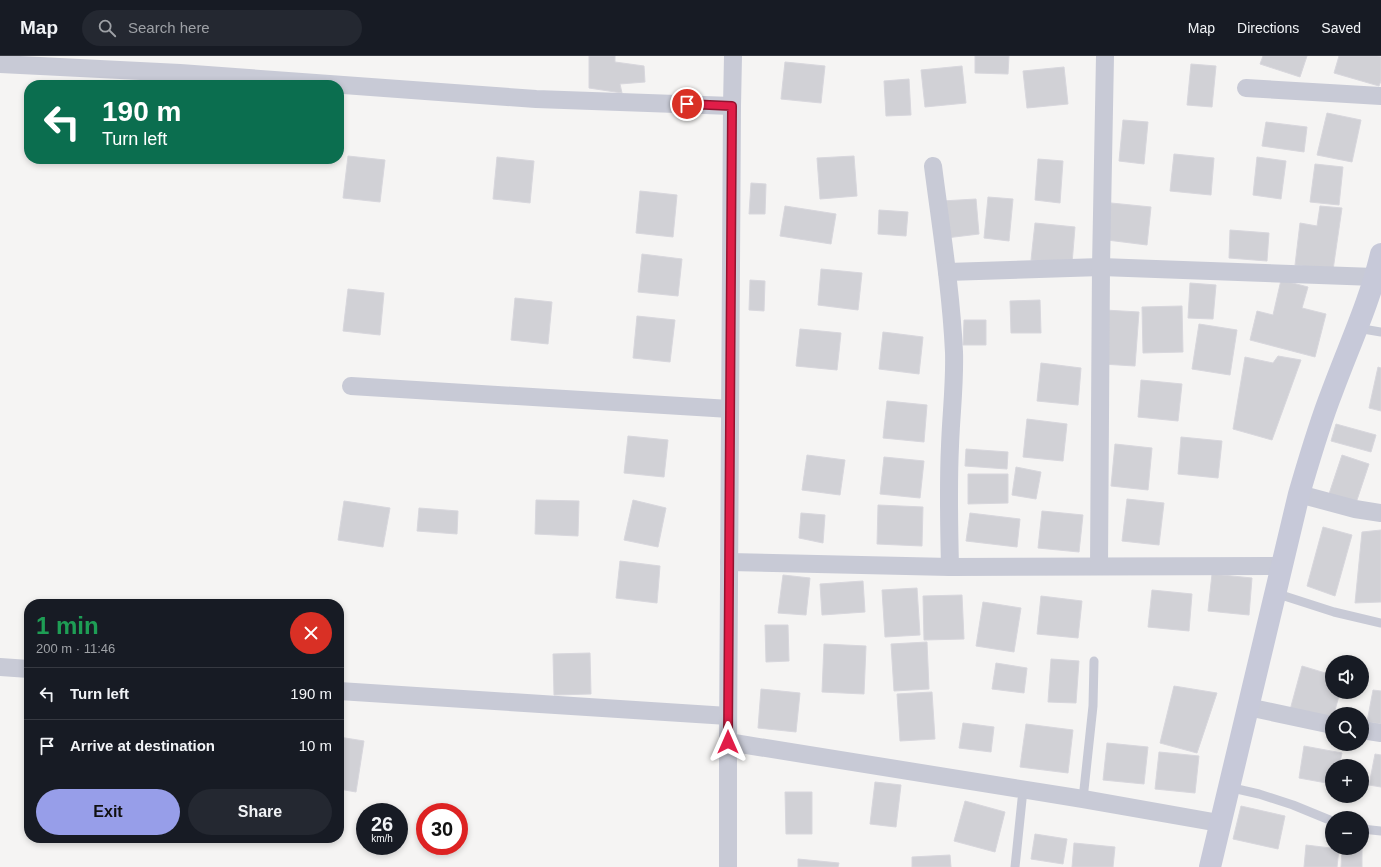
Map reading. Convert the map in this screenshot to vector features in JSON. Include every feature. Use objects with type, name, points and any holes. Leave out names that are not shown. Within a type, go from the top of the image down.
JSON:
[{"type":"street","points":[[728,867],[732,106],[734,56]]},
{"type":"street","points":[[1100,566],[1101,267],[1104,56]]},
{"type":"street","points":[[0,64],[180,73],[280,80]]},
{"type":"street","points":[[344,85],[536,98],[732,106]]},
{"type":"street","points":[[1246,88],[1381,96]]},
{"type":"street","points":[[933,166],[947,272],[954,352],[954,394],[948,490],[950,567]]},
{"type":"street","points":[[1210,867],[1219,823],[1299,494],[1331,393],[1357,328],[1375,277],[1381,254]]},
{"type":"street","points":[[947,272],[1101,267],[1375,277]]},
{"type":"street","points":[[351,386],[730,409]]},
{"type":"street","points":[[1299,494],[1355,509],[1381,513]]},
{"type":"street","points":[[729,562],[950,567],[1282,566]]},
{"type":"street","points":[[0,667],[24,669]]},
{"type":"street","points":[[344,691],[728,716]]},
{"type":"street","points":[[1248,707],[1325,724]]},
{"type":"street","points":[[1369,731],[1381,733]]},
{"type":"street","points":[[728,742],[1083,799],[1219,823]]},
{"type":"lane","points":[[1357,328],[1381,332]]},
{"type":"lane","points":[[1275,593],[1334,612],[1381,623]]},
{"type":"lane","points":[[1083,799],[1093,706],[1094,661]]},
{"type":"lane","points":[[1228,787],[1259,794],[1293,805],[1325,818]]},
{"type":"lane","points":[[1015,867],[1023,790]]},
{"type":"lane","points":[[1369,830],[1381,831]]},
{"type":"building","points":[[589,56],[615,56],[615,62],[644,66],[645,82],[620,84],[622,93],[589,88]]},
{"type":"building","points":[[975,56],[1009,56],[1008,74],[975,73]]},
{"type":"building","points":[[1263,56],[1307,56],[1300,77],[1260,64]]},
{"type":"building","points":[[1339,56],[1381,57],[1381,81],[1379,86],[1334,73]]},
{"type":"building","points":[[785,62],[825,66],[821,103],[781,99]]},
{"type":"building","points":[[1191,64],[1216,66],[1212,107],[1187,105]]},
{"type":"building","points":[[962,66],[966,103],[925,107],[921,70]]},
{"type":"building","points":[[1064,67],[1068,104],[1027,108],[1023,71]]},
{"type":"building","points":[[909,79],[911,115],[886,116],[884,81]]},
{"type":"building","points":[[1327,113],[1361,120],[1352,162],[1317,155]]},
{"type":"building","points":[[1123,120],[1148,122],[1144,164],[1119,161]]},
{"type":"building","points":[[1266,122],[1307,127],[1304,152],[1262,146]]},
{"type":"building","points":[[1174,154],[1214,158],[1211,195],[1170,191]]},
{"type":"building","points":[[348,156],[385,160],[380,202],[343,198]]},
{"type":"building","points":[[854,156],[857,196],[820,199],[817,158]]},
{"type":"building","points":[[497,157],[534,161],[530,203],[493,199]]},
{"type":"building","points":[[1257,157],[1286,161],[1281,199],[1253,195]]},
{"type":"building","points":[[1038,159],[1063,161],[1060,203],[1035,200]]},
{"type":"building","points":[[1315,164],[1343,167],[1339,205],[1310,202]]},
{"type":"building","points":[[751,183],[766,184],[765,214],[749,214]]},
{"type":"building","points":[[640,191],[677,195],[673,237],[636,233]]},
{"type":"building","points":[[988,197],[1013,199],[1009,241],[984,238]]},
{"type":"building","points":[[976,199],[979,234],[946,238],[942,201]]},
{"type":"building","points":[[1111,203],[1151,207],[1147,245],[1107,240]]},
{"type":"building","points":[[785,206],[836,214],[831,244],[780,236]]},
{"type":"building","points":[[1320,206],[1342,208],[1333,270],[1295,265],[1300,223],[1317,226]]},
{"type":"building","points":[[879,210],[908,212],[906,236],[878,234]]},
{"type":"building","points":[[1035,223],[1075,227],[1072,264],[1031,260]]},
{"type":"building","points":[[1230,230],[1269,233],[1267,261],[1229,258]]},
{"type":"building","points":[[642,254],[682,259],[678,296],[638,292]]},
{"type":"building","points":[[821,269],[862,273],[858,310],[818,305]]},
{"type":"building","points":[[750,280],[765,281],[764,311],[749,310]]},
{"type":"building","points":[[1281,280],[1308,287],[1302,308],[1326,314],[1315,357],[1250,340],[1257,311],[1273,315]]},
{"type":"building","points":[[1190,283],[1216,285],[1213,319],[1188,318]]},
{"type":"building","points":[[348,289],[384,293],[380,335],[343,331]]},
{"type":"building","points":[[515,298],[552,302],[548,344],[511,340]]},
{"type":"building","points":[[1040,300],[1041,333],[1011,333],[1010,301]]},
{"type":"building","points":[[1182,306],[1183,352],[1143,353],[1142,307]]},
{"type":"building","points":[[1105,310],[1139,312],[1135,366],[1102,364]]},
{"type":"building","points":[[637,316],[675,320],[670,362],[633,358]]},
{"type":"building","points":[[964,320],[986,320],[986,345],[963,345]]},
{"type":"building","points":[[1199,324],[1237,330],[1230,375],[1192,369]]},
{"type":"building","points":[[800,329],[841,333],[837,370],[796,366]]},
{"type":"building","points":[[883,332],[923,337],[919,374],[879,369]]},
{"type":"building","points":[[1278,356],[1301,360],[1272,440],[1233,429],[1245,357],[1273,363]]},
{"type":"building","points":[[1041,363],[1081,368],[1078,405],[1037,401]]},
{"type":"building","points":[[1378,367],[1381,368],[1381,411],[1369,408]]},
{"type":"building","points":[[1141,380],[1182,384],[1178,421],[1138,417]]},
{"type":"building","points":[[887,401],[927,405],[924,442],[883,438]]},
{"type":"building","points":[[1027,419],[1067,424],[1063,461],[1023,457]]},
{"type":"building","points":[[1336,424],[1376,435],[1371,452],[1331,441]]},
{"type":"building","points":[[628,436],[668,440],[664,477],[624,473]]},
{"type":"building","points":[[1181,437],[1222,441],[1218,478],[1178,474]]},
{"type":"building","points":[[1115,444],[1152,448],[1148,490],[1111,486]]},
{"type":"building","points":[[966,449],[1008,452],[1007,469],[965,466]]},
{"type":"building","points":[[807,455],[845,460],[840,495],[802,490]]},
{"type":"building","points":[[1342,455],[1369,464],[1356,503],[1329,494]]},
{"type":"building","points":[[884,457],[924,461],[920,498],[880,494]]},
{"type":"building","points":[[1016,467],[1041,472],[1036,499],[1012,495]]},
{"type":"building","points":[[968,474],[1008,474],[1008,503],[968,504]]},
{"type":"building","points":[[1127,499],[1164,503],[1159,545],[1122,541]]},
{"type":"building","points":[[536,500],[579,501],[578,536],[535,534]]},
{"type":"building","points":[[633,500],[666,508],[658,547],[624,540]]},
{"type":"building","points":[[344,501],[390,508],[383,547],[338,540]]},
{"type":"building","points":[[878,505],[923,507],[922,546],[877,544]]},
{"type":"building","points":[[419,508],[458,511],[457,534],[417,531]]},
{"type":"building","points":[[1042,511],[1083,515],[1079,552],[1038,548]]},
{"type":"building","points":[[801,513],[825,515],[823,543],[799,538]]},
{"type":"building","points":[[970,513],[1020,519],[1017,547],[966,541]]},
{"type":"building","points":[[1323,527],[1352,535],[1335,596],[1307,586]]},
{"type":"building","points":[[1381,530],[1381,602],[1355,603],[1362,532]]},
{"type":"building","points":[[620,561],[660,566],[657,603],[616,598]]},
{"type":"building","points":[[1212,574],[1252,578],[1249,615],[1208,611]]},
{"type":"building","points":[[783,575],[810,578],[806,615],[778,613]]},
{"type":"building","points":[[863,581],[865,612],[822,615],[820,584]]},
{"type":"building","points":[[917,588],[920,635],[885,637],[882,590]]},
{"type":"building","points":[[1152,590],[1192,594],[1189,631],[1148,627]]},
{"type":"building","points":[[962,595],[964,639],[924,640],[923,596]]},
{"type":"building","points":[[1041,596],[1082,601],[1078,638],[1037,634]]},
{"type":"building","points":[[983,602],[1021,608],[1014,652],[976,646]]},
{"type":"building","points":[[765,625],[788,625],[789,661],[766,662]]},
{"type":"building","points":[[927,642],[929,689],[894,691],[891,644]]},
{"type":"building","points":[[824,644],[866,646],[864,694],[822,692]]},
{"type":"building","points":[[590,653],[591,694],[554,695],[553,654]]},
{"type":"building","points":[[1051,659],[1079,661],[1076,703],[1048,702]]},
{"type":"building","points":[[996,663],[1027,668],[1024,693],[992,689]]},
{"type":"building","points":[[1302,666],[1325,673],[1325,699],[1338,699],[1336,707],[1325,707],[1325,718],[1290,710]]},
{"type":"building","points":[[1174,686],[1217,693],[1197,753],[1160,743]]},
{"type":"building","points":[[761,689],[800,693],[796,732],[758,728]]},
{"type":"building","points":[[1373,690],[1381,691],[1381,724],[1369,722],[1369,711]]},
{"type":"building","points":[[932,692],[935,739],[900,741],[897,694]]},
{"type":"building","points":[[963,723],[994,727],[991,752],[959,748]]},
{"type":"building","points":[[1026,724],[1073,730],[1068,773],[1020,767]]},
{"type":"building","points":[[344,738],[364,741],[356,792],[344,790]]},
{"type":"building","points":[[1107,743],[1148,747],[1144,784],[1103,780]]},
{"type":"building","points":[[1304,746],[1342,753],[1341,759],[1325,759],[1325,783],[1299,778]]},
{"type":"building","points":[[1159,752],[1199,756],[1195,793],[1155,789]]},
{"type":"building","points":[[1375,754],[1381,755],[1381,787],[1369,785]]},
{"type":"building","points":[[875,782],[901,785],[896,827],[870,824]]},
{"type":"building","points":[[785,792],[812,792],[812,834],[786,834]]},
{"type":"building","points":[[965,801],[1005,812],[995,852],[954,841]]},
{"type":"building","points":[[1241,806],[1285,816],[1278,849],[1233,839]]},
{"type":"building","points":[[1035,834],[1067,839],[1063,864],[1031,859]]},
{"type":"building","points":[[1074,843],[1115,847],[1113,867],[1072,867]]},
{"type":"building","points":[[1306,845],[1325,847],[1325,855],[1338,855],[1337,867],[1304,867]]},
{"type":"building","points":[[950,855],[951,867],[912,867],[912,857]]},
{"type":"building","points":[[1342,855],[1362,855],[1362,867],[1341,867]]},
{"type":"building","points":[[798,859],[839,863],[838,867],[798,867]]},
{"type":"route","points":[[687,104],[732,106],[728,742]]}]
